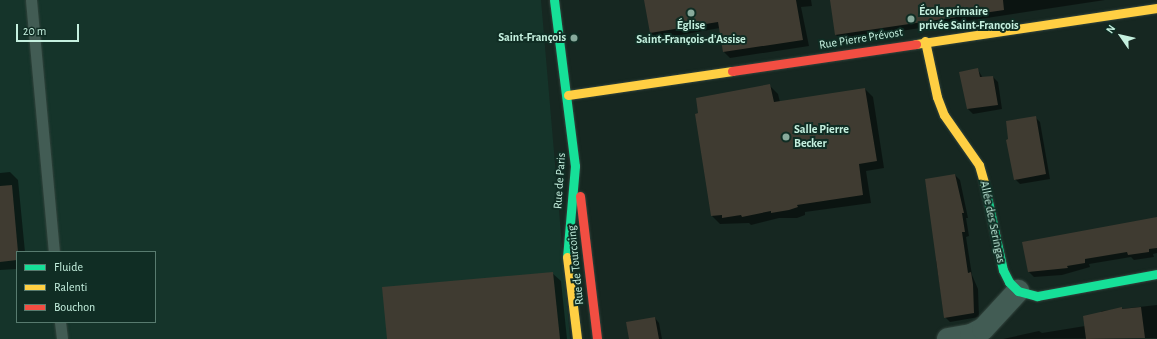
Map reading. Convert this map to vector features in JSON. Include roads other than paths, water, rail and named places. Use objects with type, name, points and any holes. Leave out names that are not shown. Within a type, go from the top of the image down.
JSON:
[{"type":"street","name":"Rue de Paris","points":[[554,0],[568,95],[575,166],[567,242],[578,339]]},
{"type":"street","name":"Rue Pierre Prévost","points":[[568,95],[925,41],[1157,8]]},
{"type":"street","name":"Allée des Seringas","points":[[925,41],[937,97],[944,115],[979,165],[994,216],[1003,270],[1009,282],[1018,291]]},
{"type":"street","name":"Rue de Tourcoing","points":[[575,166],[597,339]]},
{"type":"street","points":[[948,339],[971,335],[983,329],[1018,291],[1037,296],[1157,274]]},
{"type":"lane","points":[[31,0],[54,251]]},
{"type":"lane","points":[[60,323],[62,339]]},
{"type":"place","name":"Église Saint-François-d'Assise","points":[[691,13]]},
{"type":"place","name":"École primaire privée Saint-François","points":[[911,19]]},
{"type":"place","name":"Saint-François","points":[[574,38]]},
{"type":"place","name":"Salle Pierre Becker","points":[[786,137]]}]
